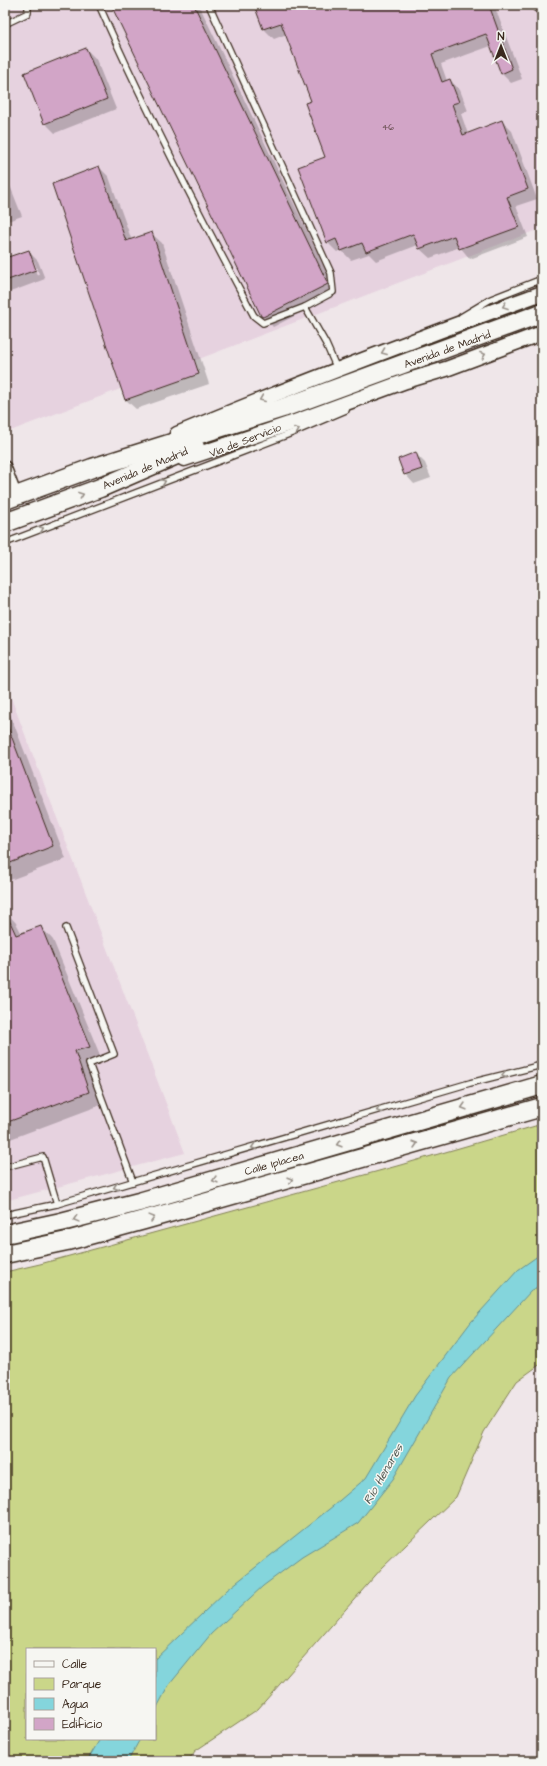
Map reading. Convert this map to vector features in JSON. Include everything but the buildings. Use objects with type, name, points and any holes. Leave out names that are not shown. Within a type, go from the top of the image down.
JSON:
[{"type":"main road","name":"Avenida de Madrid","points":[[10,498],[92,468],[283,408],[542,314]]},
{"type":"main road","name":"Avenida de Madrid","points":[[5,523],[100,488],[283,408]]},
{"type":"main road","name":"Calle Iplacea","points":[[5,1234],[61,1222],[140,1202],[542,1085]]},
{"type":"main road","name":"Calle Iplacea","points":[[5,1254],[67,1242],[542,1107]]},
{"type":"street","points":[[537,5],[542,8]]},
{"type":"street","points":[[92,468],[276,393],[542,293]]},
{"type":"street","points":[[100,488],[289,424],[406,381],[446,369],[542,333]]},
{"type":"street","points":[[5,467],[10,498]]},
{"type":"lane","points":[[5,24],[28,13],[28,5]]},
{"type":"lane","points":[[99,5],[128,70],[204,223],[254,316],[263,323],[305,307],[333,292],[331,273],[209,5]]},
{"type":"lane","points":[[435,332],[491,299],[542,279]]},
{"type":"lane","points":[[305,307],[326,344],[337,370]]},
{"type":"lane","name":"Vía de Servicio","points":[[5,543],[292,433],[365,402],[408,387],[446,369]]},
{"type":"lane","points":[[66,928],[114,1054],[89,1064],[133,1182]]},
{"type":"lane","points":[[5,1215],[57,1204],[470,1083],[542,1065]]},
{"type":"lane","points":[[5,1167],[43,1157],[57,1204]]},
{"type":"shaded area","points":[[5,5],[542,5],[542,228],[5,433]]},
{"type":"shaded area","points":[[5,682],[185,1153],[5,1201]]},
{"type":"green space","points":[[542,1124],[542,1363],[517,1381],[484,1432],[456,1497],[382,1568],[258,1709],[195,1751],[188,1761],[5,1761],[5,1272],[40,1264],[397,1166]]},
{"type":"water","name":"Río Henares","points":[[542,1253],[542,1284],[531,1291],[451,1378],[393,1479],[358,1523],[302,1557],[263,1586],[211,1634],[169,1685],[156,1709],[156,1658],[227,1590],[366,1478],[415,1396],[471,1322],[518,1270]]},
{"type":"water","points":[[99,1740],[139,1740],[128,1761],[87,1761]]}]
